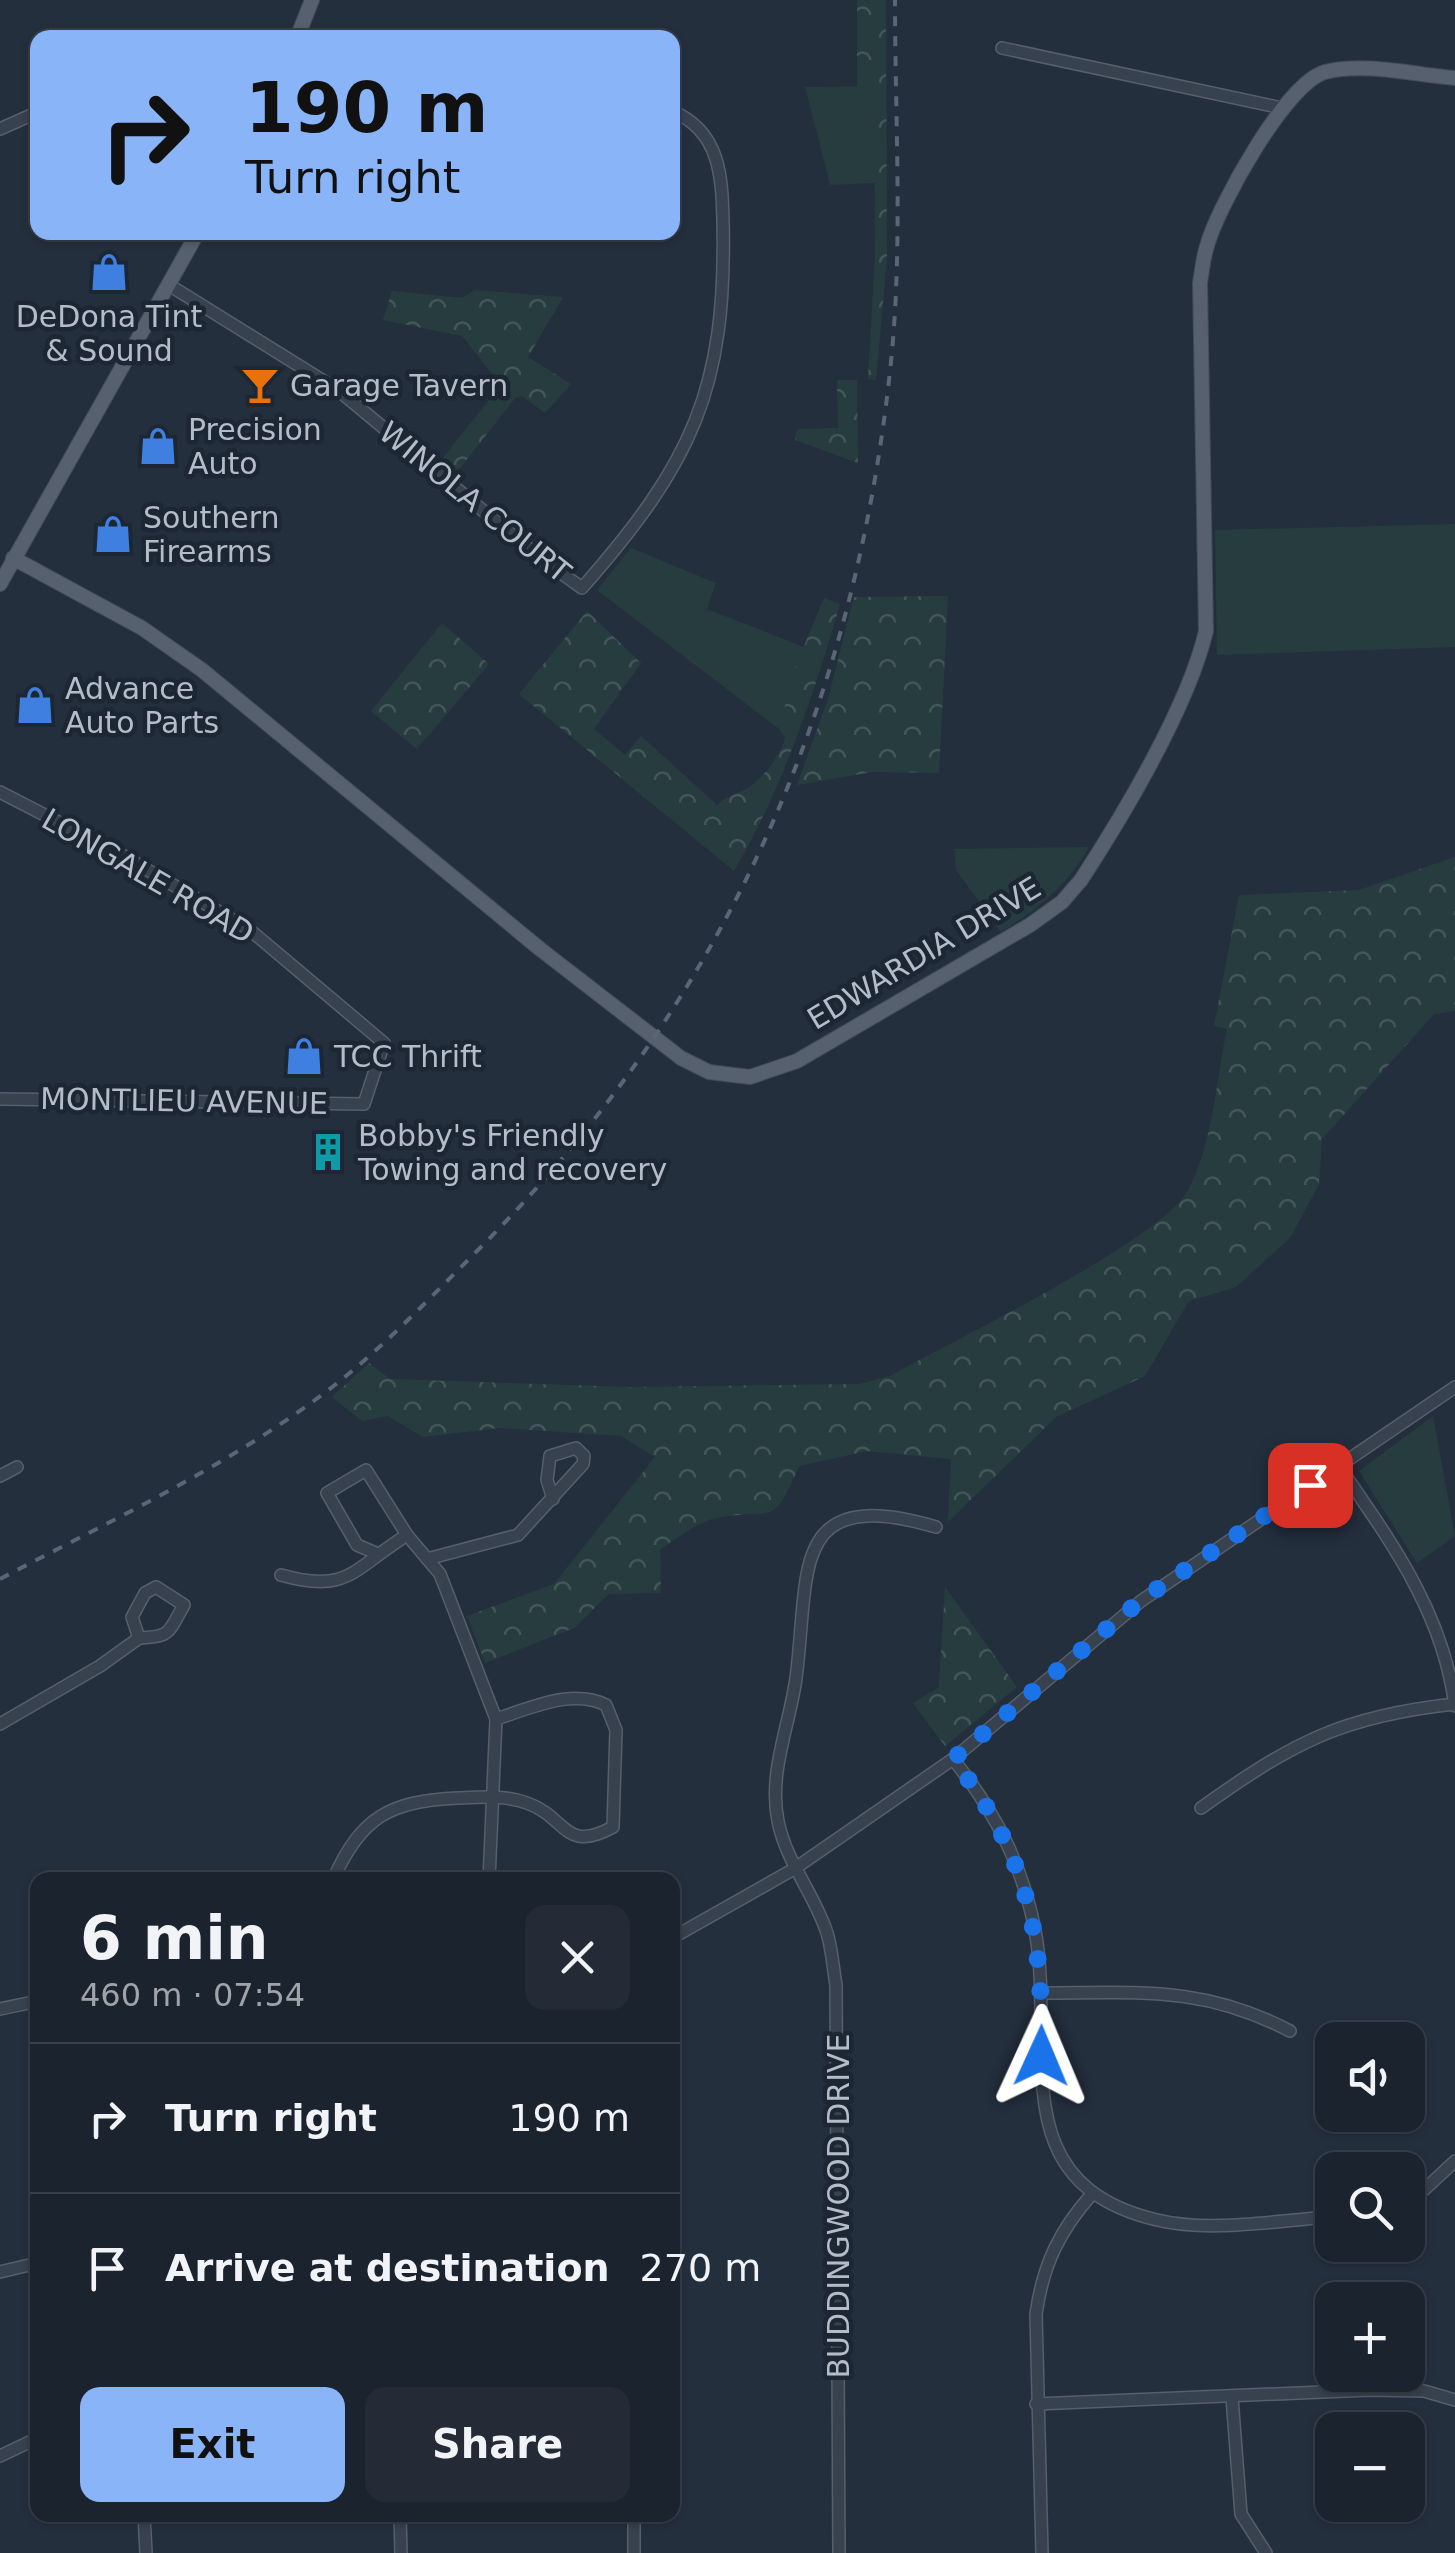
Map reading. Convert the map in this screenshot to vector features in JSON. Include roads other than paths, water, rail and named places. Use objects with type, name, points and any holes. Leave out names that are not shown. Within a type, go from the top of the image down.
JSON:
[{"type":"main road","points":[[299,30],[312,0]]},
{"type":"main road","name":"EDWARDIA DRIVE","points":[[6,554],[142,628],[202,670],[540,949],[681,1058],[730,1077],[771,1071],[852,1030],[1051,912],[1091,865],[1191,682],[1206,632],[1200,283],[1206,246],[1282,108],[1321,73],[1342,69],[1455,78]]},
{"type":"main road","points":[[0,584],[6,554],[194,240]]},
{"type":"street","points":[[1002,48],[1282,108]]},
{"type":"street","points":[[0,129],[30,116]]},
{"type":"street","name":"WINOLA COURT","points":[[169,285],[338,390],[540,558],[582,588],[648,510],[675,468],[704,406],[719,346],[724,285],[720,163],[696,126],[680,116]]},
{"type":"street","name":"LONGALE ROAD","points":[[0,792],[122,855],[250,930],[384,1043]]},
{"type":"street","name":"MONTLIEU AVENUE","points":[[0,1099],[364,1104],[384,1043]]},
{"type":"street","points":[[680,1933],[794,1868],[953,1759],[1141,1600],[1455,1386]]},
{"type":"street","points":[[1201,1808],[1276,1754],[1316,1734],[1389,1711],[1455,1705],[1441,1636],[1420,1588],[1339,1466]]},
{"type":"street","points":[[0,1476],[18,1467]]},
{"type":"street","points":[[378,1554],[358,1545],[327,1493],[366,1470],[407,1535],[440,1574],[496,1719],[489,1872]]},
{"type":"street","points":[[427,1559],[518,1534],[553,1499]]},
{"type":"street","name":"BUDDINGWOOD DRIVE","points":[[839,2553],[836,1986],[827,1933],[781,1834],[776,1795],[796,1677],[806,1568],[827,1532],[858,1516],[890,1514],[936,1527]]},
{"type":"street","points":[[281,1575],[312,1584],[338,1583],[407,1535]]},
{"type":"street","points":[[0,1724],[100,1666],[138,1638],[156,1640],[168,1634],[184,1605],[156,1587],[145,1592],[132,1617],[138,1638]]},
{"type":"street","points":[[337,1872],[344,1855],[373,1820],[411,1800],[494,1796],[527,1803],[549,1814],[566,1834],[592,1839],[613,1827],[618,1764],[616,1730],[606,1704],[588,1696],[496,1719]]},
{"type":"street","points":[[953,1759],[982,1796],[1016,1859],[1035,1932],[1042,1993],[1040,2088],[1045,2118],[1060,2152],[1092,2194],[1160,2221],[1315,2217]]},
{"type":"street","points":[[1042,1993],[1192,1994],[1253,2011],[1290,2031]]},
{"type":"street","points":[[0,2009],[30,2003]]},
{"type":"street","points":[[1425,2187],[1452,2170]]},
{"type":"street","points":[[1042,2553],[1036,2404],[1036,2314],[1041,2278],[1054,2244],[1092,2194]]},
{"type":"street","points":[[0,2272],[30,2265]]},
{"type":"street","points":[[1036,2404],[1370,2390],[1424,2391],[1455,2400]]},
{"type":"street","points":[[1232,2398],[1241,2514],[1266,2553]]},
{"type":"street","points":[[0,2456],[30,2442]]},
{"type":"street","points":[[144,2522],[146,2553]]},
{"type":"street","points":[[400,2522],[401,2553]]},
{"type":"street","points":[[634,2522],[634,2553]]},
{"type":"railway","points":[[0,1579],[240,1450],[315,1400],[377,1349],[473,1255],[561,1160],[638,1060],[705,956],[762,846],[809,732],[846,614],[873,490],[895,317],[895,0]]},
{"type":"place","name":"DeDona Tint & Sound","points":[[109,272]]},
{"type":"place","name":"Garage Tavern","points":[[260,385]]},
{"type":"place","name":"Precision Auto","points":[[158,446]]},
{"type":"place","name":"Southern Firearms","points":[[113,534]]},
{"type":"place","name":"Advance Auto Parts","points":[[35,705]]},
{"type":"place","name":"TCC Thrift","points":[[304,1056]]},
{"type":"place","name":"Bobby's Friendly Towing and recovery","points":[[328,1152]]}]
